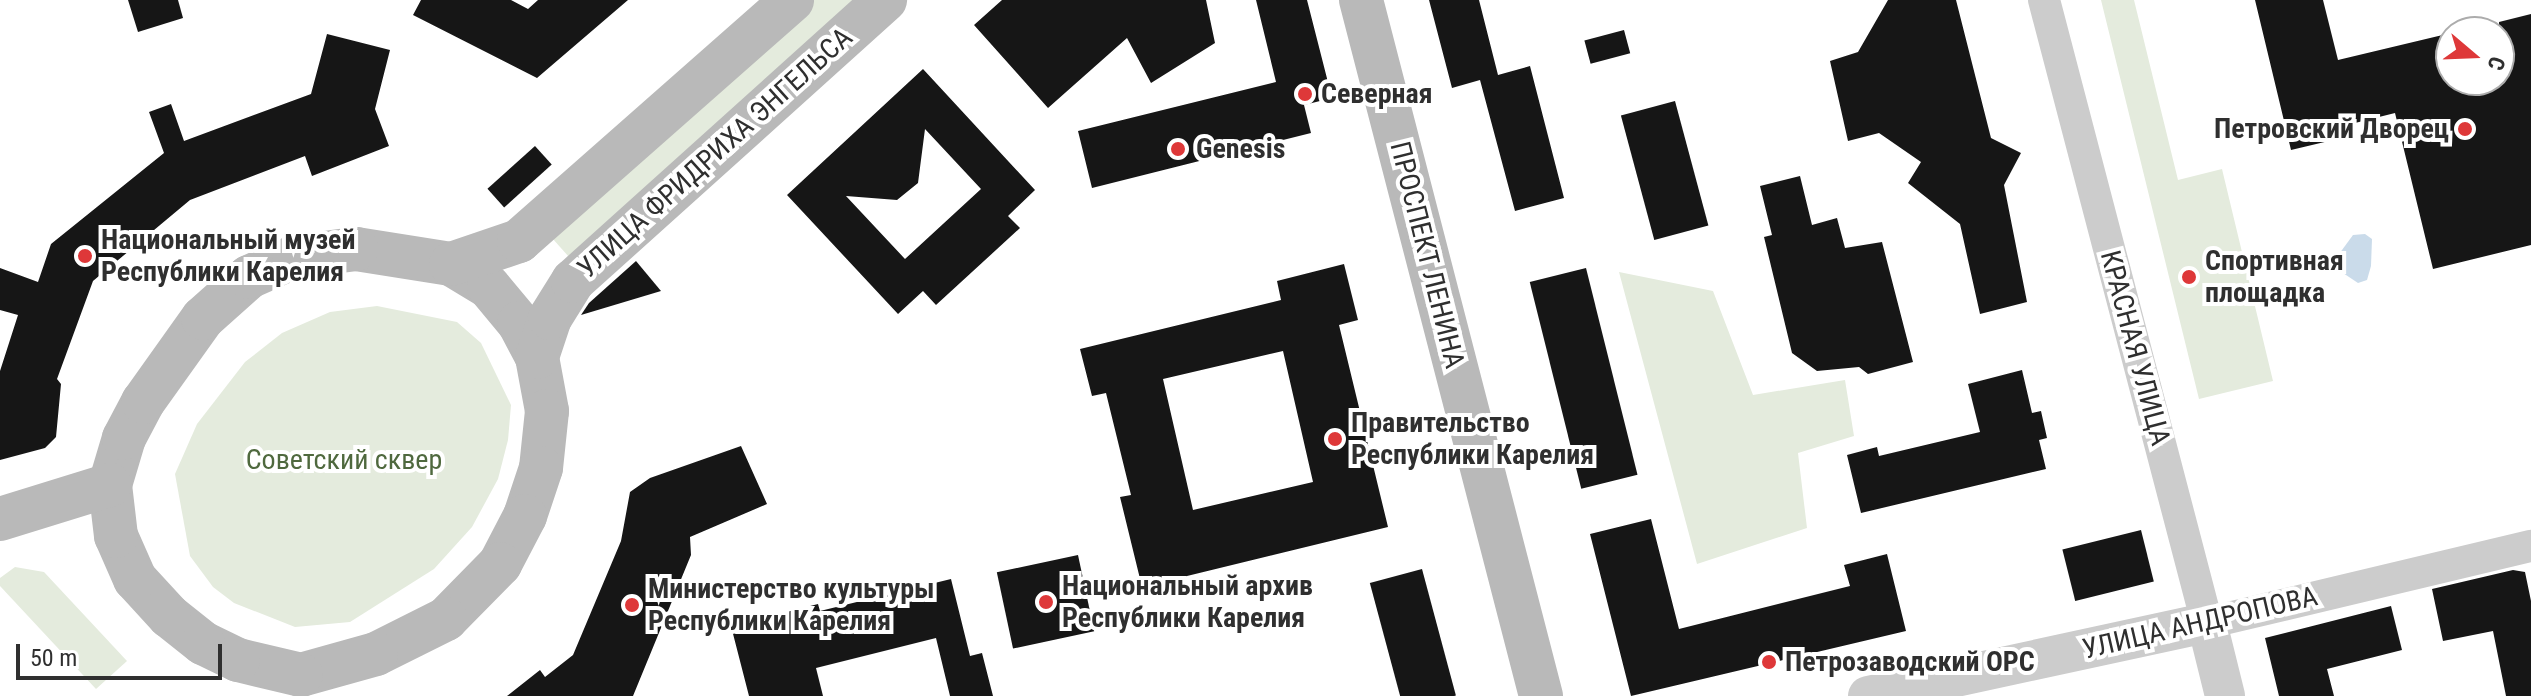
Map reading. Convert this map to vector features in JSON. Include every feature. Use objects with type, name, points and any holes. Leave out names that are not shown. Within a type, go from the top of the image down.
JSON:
[{"type":"main road","points":[[451,264],[519,241],[792,0]]},
{"type":"main road","name":"УЛИЦА ФРИДРИХА ЭНГЕЛЬСА","points":[[537,357],[550,318],[573,281],[885,0]]},
{"type":"main road","name":"ПРОСПЕКТ ЛЕНИНА","points":[[1361,0],[1541,696]]},
{"type":"main road","points":[[356,249],[451,264],[489,287],[519,323],[537,357],[547,411],[541,468],[525,516],[500,564],[446,619],[376,654],[298,686],[203,643],[169,616],[135,579],[116,536],[110,485],[124,438],[168,363],[203,318],[249,277],[294,257],[356,249]]},
{"type":"main road","points":[[0,519],[110,485]]},
{"type":"street","name":"КРАСНАЯ УЛИЦА","points":[[2044,0],[2225,696]]},
{"type":"street","name":"УЛИЦА АНДРОПОВА","points":[[1868,696],[2207,623],[2531,546]]},
{"type":"green space","points":[[812,0],[856,0],[569,257],[552,238]]},
{"type":"green space","points":[[2101,0],[2134,0],[2178,180],[2222,169],[2273,381],[2199,399]]},
{"type":"green space","points":[[1619,272],[1713,291],[1753,395],[1845,380],[1854,436],[1798,453],[1807,528],[1697,564]]},
{"type":"green space","name":"Советский сквер","points":[[377,306],[457,322],[481,343],[511,405],[508,440],[498,479],[472,527],[434,569],[350,622],[295,627],[234,603],[213,587],[190,556],[175,474],[197,424],[245,362],[282,333],[330,312]]},
{"type":"green space","points":[[15,567],[44,572],[127,661],[96,689],[0,586],[0,578]]},
{"type":"water","points":[[2365,234],[2372,239],[2371,266],[2367,280],[2358,283],[2331,265],[2353,235]]},
{"type":"building","points":[[128,0],[178,0],[183,18],[138,32]]},
{"type":"building","points":[[421,0],[511,0],[528,9],[538,0],[628,0],[537,78],[413,15]]},
{"type":"building","points":[[1002,0],[1206,0],[1215,43],[1151,83],[1127,38],[1048,108],[974,25]]},
{"type":"building","name":"Северная","points":[[1256,0],[1307,0],[1332,98],[1304,105],[1311,133],[1092,188],[1078,131],[1276,82]]},
{"type":"building","points":[[1429,0],[1479,0],[1498,75],[1530,66],[1564,198],[1515,211],[1480,80],[1452,88]]},
{"type":"building","points":[[1888,0],[1956,0],[1991,138],[2021,153],[2004,185],[2027,302],[1980,314],[1960,224],[1908,183],[1921,162],[1879,133],[1848,141],[1830,61],[1858,52]]},
{"type":"building","name":"Петровский Дворец","points":[[2255,0],[2323,0],[2338,60],[2435,37],[2435,96],[2515,96],[2515,18],[2531,14],[2531,245],[2433,269],[2395,113],[2351,124],[2354,135],[2291,150]]},
{"type":"building","points":[[1624,30],[1630,53],[1591,64],[1584,41]]},
{"type":"building","name":"Национальный музей Республики Карелия","points":[[327,34],[390,50],[375,109],[389,146],[312,176],[305,156],[190,200],[93,281],[57,379],[61,384],[56,437],[45,448],[0,460],[0,371],[18,315],[0,310],[0,268],[38,282],[51,244],[164,153],[149,112],[171,104],[184,141],[311,94]]},
{"type":"building","points":[[923,69],[1035,190],[1008,216],[1020,228],[936,305],[923,291],[898,314],[787,195]],"holes":[[[925,129],[981,189],[905,259],[846,196],[897,200],[918,183]]]},
{"type":"building","points":[[1675,101],[1708,226],[1654,240],[1621,115]]},
{"type":"building","points":[[535,146],[552,165],[504,207],[487,189]]},
{"type":"building","points":[[1800,176],[1812,225],[1837,218],[1845,248],[1882,242],[1913,362],[1868,374],[1859,367],[1817,371],[1792,353],[1764,237],[1772,235],[1760,186]]},
{"type":"building","points":[[636,261],[661,291],[581,315],[589,303]]},
{"type":"building","name":"Правительство Республики Карелия","points":[[1344,264],[1358,320],[1339,325],[1388,527],[1142,587],[1120,497],[1131,495],[1106,393],[1092,396],[1080,349],[1281,300],[1277,281]],"holes":[[[1283,351],[1313,482],[1193,510],[1163,379]]]},
{"type":"building","points":[[1586,268],[1638,475],[1581,489],[1530,282]]},
{"type":"building","points":[[2022,370],[2032,413],[2041,411],[2047,438],[2039,440],[2046,469],[1861,513],[1847,455],[1877,447],[1879,456],[1980,432],[1968,384]]},
{"type":"building","name":"Министерство культуры Республики Карелия","points":[[741,446],[767,504],[690,537],[691,555],[633,696],[507,696],[540,670],[545,677],[573,655],[621,541],[630,492],[650,478]]},
{"type":"building","points":[[1651,519],[1679,629],[1850,586],[1844,565],[1887,554],[1906,631],[1631,696],[1590,534]]},
{"type":"building","points":[[2141,530],[2154,581],[2075,601],[2062,550]]},
{"type":"building","name":"Национальный архив Республики Карелия","points":[[1078,555],[1094,631],[1013,649],[997,572]]},
{"type":"building","points":[[1422,569],[1456,696],[1400,696],[1370,583]]},
{"type":"building","points":[[2513,570],[2525,572],[2531,601],[2531,696],[2506,696],[2493,631],[2443,641],[2432,589]]},
{"type":"building","points":[[951,579],[970,656],[982,653],[993,696],[950,696],[936,638],[816,668],[823,696],[749,696],[731,626],[818,604],[820,611]]},
{"type":"building","points":[[2391,606],[2402,650],[2327,669],[2334,696],[2279,696],[2265,638]]},
{"type":"place","name":"Северная","points":[[1305,94]]},
{"type":"place","name":"Петровский Дворец","points":[[2465,129]]},
{"type":"place","name":"Genesis","points":[[1178,149]]},
{"type":"place","name":"Национальный музей Республики Карелия","points":[[85,256]]},
{"type":"place","name":"Спортивная площадка","points":[[2189,277]]},
{"type":"place","name":"Правительство Республики Карелия","points":[[1335,439]]},
{"type":"place","name":"Национальный архив Республики Карелия","points":[[1046,602]]},
{"type":"place","name":"Министерство культуры Республики Карелия","points":[[632,605]]},
{"type":"place","name":"Петрозаводский ОРС","points":[[1769,662]]}]
